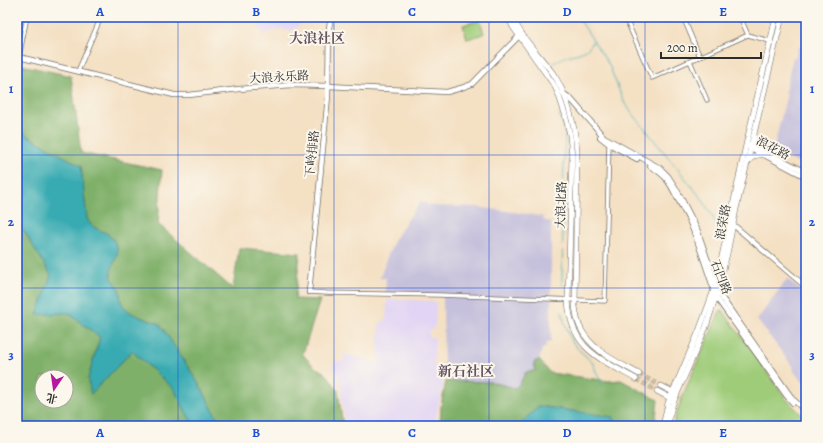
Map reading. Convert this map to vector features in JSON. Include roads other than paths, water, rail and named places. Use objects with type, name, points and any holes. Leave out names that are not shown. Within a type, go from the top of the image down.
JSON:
[{"type":"main road","name":"大浪北路","points":[[508,17],[513,27],[552,73],[564,95],[573,123],[577,151],[575,299],[580,327],[586,337],[596,348],[639,374]]},
{"type":"main road","name":"大浪北路","points":[[513,17],[521,35],[554,85],[570,135],[572,157],[568,299],[571,320],[575,333],[584,345],[594,354],[636,379]]},
{"type":"main road","name":"浪荣路","points":[[663,426],[665,414],[706,327],[716,296],[716,284],[721,262],[730,239],[731,223],[776,17]]},
{"type":"main road","name":"浪荣路","points":[[673,392],[716,290],[725,252],[726,234],[731,223],[746,166],[749,146],[782,17]]},
{"type":"main road","points":[[746,166],[752,157],[764,153],[755,142],[753,134]]},
{"type":"main road","points":[[709,262],[715,265],[721,262]]},
{"type":"main road","points":[[657,391],[673,398],[673,392],[661,386]]},
{"type":"main road","name":"浪荣路","points":[[668,426],[673,398]]},
{"type":"street","points":[[19,57],[27,17]]},
{"type":"street","points":[[78,71],[101,17]]},
{"type":"street","name":"下岭排路","points":[[309,292],[328,96],[329,28],[331,17]]},
{"type":"street","points":[[625,17],[652,78],[748,35],[770,41],[774,47]]},
{"type":"street","points":[[683,17],[700,57]]},
{"type":"street","points":[[740,17],[748,35]]},
{"type":"street","name":"大浪永乐路","points":[[19,57],[174,95],[189,95],[292,85],[447,92],[466,86],[475,81],[521,35]]},
{"type":"street","points":[[690,61],[707,100]]},
{"type":"street","name":"石凹路","points":[[564,95],[568,96],[602,139],[657,166],[672,181],[693,220],[716,284]]},
{"type":"street","points":[[309,292],[605,301],[609,142]]},
{"type":"street","name":"石凹路","points":[[609,142],[654,168],[665,177],[689,220],[716,290],[787,392],[805,412]]},
{"type":"street","name":"浪花路","points":[[749,146],[806,172]]},
{"type":"street","name":"浪花路","points":[[764,153],[806,176]]},
{"type":"street","points":[[731,223],[806,287]]},
{"type":"street","name":"石凹路","points":[[716,296],[786,395],[805,412]]},
{"type":"water","points":[[17,130],[81,166],[87,219],[94,227],[110,236],[116,245],[117,257],[112,267],[111,274],[119,289],[122,304],[131,313],[156,322],[161,326],[200,385],[221,426],[193,426],[174,389],[132,351],[91,394],[88,379],[100,337],[68,313],[37,315],[51,275],[17,220]]},
{"type":"water","points":[[538,406],[613,417],[615,426],[519,426]]},
{"type":"waterway","points":[[578,17],[609,65],[625,104],[702,199],[720,232]]},
{"type":"waterway","points":[[553,63],[565,57],[585,51],[591,46],[593,41]]},
{"type":"waterway","points":[[559,115],[564,128],[565,136],[562,285]]},
{"type":"waterway","points":[[562,312],[571,340],[592,362],[602,385]]},
{"type":"tunnel","points":[[639,374],[661,386]]},
{"type":"tunnel","points":[[636,379],[657,391]]},
{"type":"district","name":"大浪社区","points":[[317,38]]},
{"type":"district","name":"新石社区","points":[[466,371]]}]
